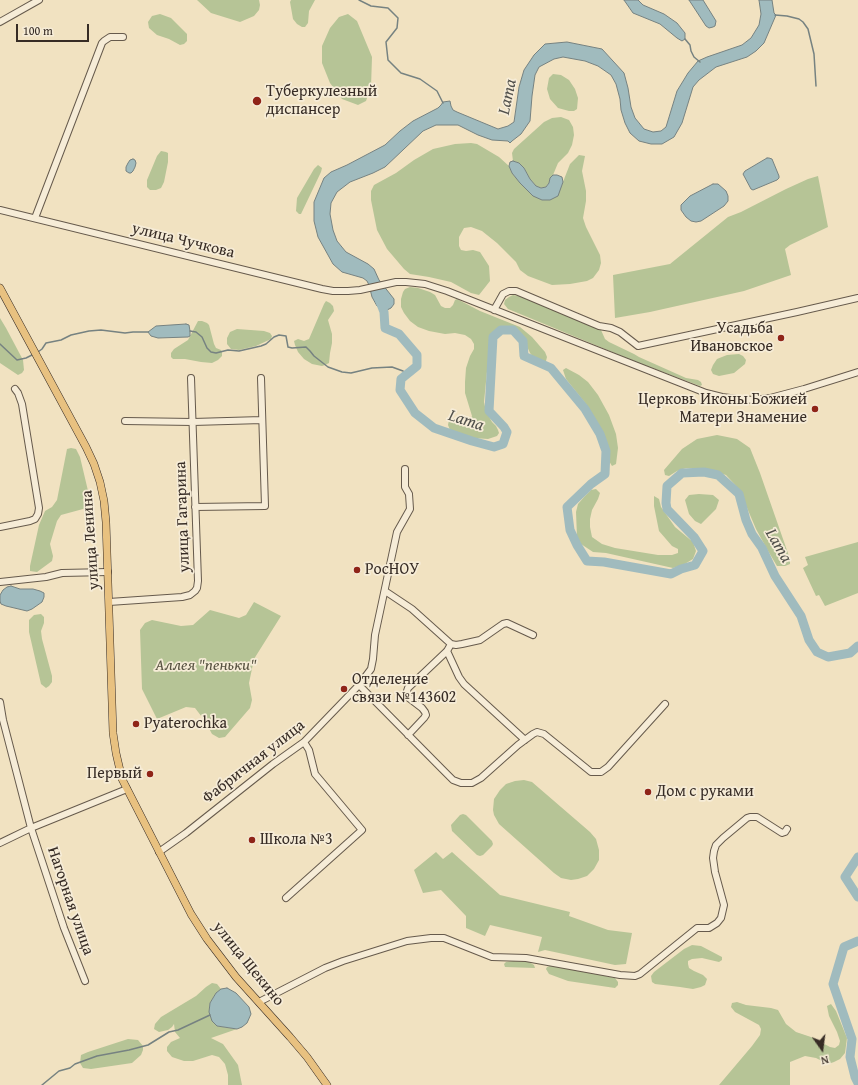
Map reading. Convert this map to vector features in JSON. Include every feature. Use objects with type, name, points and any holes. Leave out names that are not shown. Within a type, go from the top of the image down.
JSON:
[{"type":"main road","name":"улица Ленина","points":[[0,288],[86,447],[100,482],[104,501],[108,572],[113,733],[118,766],[127,789]]},
{"type":"main road","name":"улица Щекино","points":[[127,789],[191,914],[207,939],[228,968],[307,1057],[327,1085]]},
{"type":"street","points":[[0,22],[39,0]]},
{"type":"street","points":[[35,218],[102,43],[110,37],[123,37]]},
{"type":"street","name":"улица Чучкова","points":[[0,210],[313,288],[333,291],[360,290],[396,282],[425,284],[706,393],[722,397],[754,400],[770,398],[858,372]]},
{"type":"street","points":[[494,310],[502,294],[509,291],[516,291],[599,326],[611,328],[620,332],[638,346],[858,298]]},
{"type":"street","name":"улица Гагарина","points":[[109,602],[182,597],[190,595],[197,588],[191,378]]},
{"type":"street","points":[[195,507],[265,506],[261,378]]},
{"type":"street","points":[[0,527],[30,521],[38,514],[39,508],[22,404],[15,389]]},
{"type":"street","points":[[126,421],[193,422],[262,420]]},
{"type":"street","name":"Фабричная улица","points":[[159,852],[273,764],[304,742],[359,686],[371,668],[375,635],[397,532],[410,509],[409,494],[405,487],[405,469]]},
{"type":"street","points":[[0,582],[46,577],[62,573],[108,572]]},
{"type":"street","points":[[384,591],[412,608],[451,644],[456,645],[480,640],[503,624],[507,623],[533,635]]},
{"type":"street","points":[[408,735],[426,715],[422,708],[407,695],[408,688],[447,651],[451,644]]},
{"type":"street","points":[[447,651],[456,672],[464,684],[525,740]]},
{"type":"street","points":[[359,686],[453,780],[462,783],[472,783],[481,778],[532,734],[537,732],[544,734],[591,772],[601,772],[608,767],[665,704]]},
{"type":"street","name":"Нагорная улица","points":[[0,702],[2,720],[31,828],[64,928],[85,981]]},
{"type":"street","points":[[286,898],[362,830],[315,774],[309,750],[304,742]]},
{"type":"street","points":[[0,843],[31,828],[127,789]]},
{"type":"street","points":[[259,1002],[343,960],[407,941],[430,938],[444,938],[492,957],[526,958],[620,975],[635,976],[640,974],[697,928],[709,928],[717,923],[721,918],[724,905],[715,872],[713,858],[716,844],[750,817],[757,817],[782,833],[787,829]]},
{"type":"green space","points":[[197,0],[259,0],[260,5],[259,10],[254,16],[240,22],[211,13]]},
{"type":"green space","points":[[291,0],[315,0],[309,11],[308,23],[305,27],[297,24],[293,19],[290,2]]},
{"type":"green space","points":[[160,14],[171,18],[187,34],[187,41],[184,44],[180,45],[157,35],[149,28],[148,22],[152,16]]},
{"type":"green space","points":[[348,14],[357,21],[372,57],[371,87],[366,101],[358,105],[342,99],[330,83],[322,63],[322,46],[330,28],[339,17]]},
{"type":"green space","points":[[553,74],[561,75],[569,80],[575,89],[578,98],[577,109],[574,111],[558,108],[550,99],[547,89],[549,78]]},
{"type":"green space","points":[[561,117],[569,120],[573,127],[574,135],[572,145],[568,153],[558,163],[549,183],[546,187],[541,188],[536,186],[519,163],[513,161],[512,153],[514,149],[544,122],[552,118]]},
{"type":"green space","points":[[455,144],[477,144],[499,157],[509,166],[512,173],[533,196],[561,187],[570,164],[579,155],[585,156],[582,171],[586,191],[583,218],[600,255],[601,263],[599,270],[593,278],[587,281],[570,284],[552,285],[528,276],[520,270],[516,262],[497,243],[482,231],[471,227],[464,228],[459,237],[459,246],[461,250],[473,250],[480,252],[489,266],[490,281],[479,295],[471,293],[451,282],[410,274],[404,269],[387,249],[377,230],[371,200],[371,191],[374,185],[396,173],[433,149]]},
{"type":"green space","points":[[161,151],[168,153],[168,162],[164,182],[161,188],[150,190],[147,187],[147,180],[157,156]]},
{"type":"green space","points":[[318,165],[322,168],[321,172],[301,214],[299,214],[296,211],[297,198],[314,169]]},
{"type":"green space","points":[[818,176],[828,227],[790,245],[785,249],[791,275],[744,291],[650,312],[615,318],[613,275],[670,264],[728,217],[786,189]]},
{"type":"green space","points":[[410,287],[418,288],[435,295],[441,306],[445,308],[450,308],[457,299],[480,311],[520,327],[532,337],[545,352],[547,357],[546,361],[534,358],[530,353],[522,335],[508,327],[496,330],[492,334],[484,402],[486,411],[498,430],[499,433],[497,436],[488,439],[474,438],[450,430],[448,425],[449,420],[454,418],[466,425],[469,423],[472,416],[465,393],[465,382],[466,368],[474,349],[474,344],[471,339],[465,335],[455,333],[445,334],[429,331],[418,327],[410,321],[401,307],[401,299],[405,289]]},
{"type":"green space","points":[[513,295],[519,296],[601,330],[605,339],[609,342],[686,378],[698,380],[702,385],[700,386],[634,361],[508,309],[504,304],[505,300]]},
{"type":"green space","points":[[326,301],[333,306],[334,311],[328,320],[332,334],[329,363],[322,366],[312,364],[304,359],[298,352],[294,341],[298,339],[304,341],[309,339]]},
{"type":"green space","points":[[0,318],[23,360],[24,370],[18,375],[0,363]]},
{"type":"green space","points":[[198,321],[202,321],[209,325],[214,344],[216,348],[221,350],[222,356],[212,363],[185,359],[173,359],[171,357],[171,353],[174,349],[188,340]]},
{"type":"green space","points":[[237,329],[264,331],[270,333],[272,336],[271,339],[256,346],[239,350],[231,349],[227,344],[227,338],[230,332]]},
{"type":"green space","points":[[739,354],[746,360],[745,364],[734,373],[719,376],[713,374],[711,370],[717,359],[727,355]]},
{"type":"green space","points":[[566,368],[588,382],[598,395],[609,415],[616,434],[618,448],[616,464],[612,466],[609,461],[605,437],[586,404],[566,379],[563,370]]},
{"type":"green space","points":[[717,435],[737,439],[750,448],[790,559],[790,564],[785,566],[777,566],[756,529],[739,489],[726,475],[704,468],[686,468],[669,476],[665,475],[664,470],[682,449],[697,439]]},
{"type":"green space","points":[[67,449],[76,449],[80,457],[89,495],[88,506],[83,509],[61,515],[57,521],[50,544],[53,556],[52,561],[37,572],[30,571],[39,525],[45,511],[52,507],[57,500]]},
{"type":"green space","points":[[596,489],[600,493],[592,510],[590,519],[592,537],[602,544],[615,548],[658,555],[672,555],[678,553],[678,549],[672,546],[659,531],[654,506],[654,496],[659,499],[661,507],[675,527],[693,542],[696,551],[693,559],[683,565],[673,568],[606,553],[593,552],[581,544],[577,537],[576,512],[578,504],[591,490]]},
{"type":"green space","points":[[689,495],[713,495],[719,500],[716,509],[701,524],[695,521],[689,514],[685,500]]},
{"type":"green space","points":[[858,542],[858,593],[825,606],[819,595],[816,596],[803,568],[808,565],[805,557]]},
{"type":"green space","name":"Аллея \"пеньки\"","points":[[254,602],[281,616],[254,659],[249,683],[252,700],[250,708],[225,737],[219,738],[212,734],[205,721],[195,708],[186,707],[157,719],[142,689],[140,630],[145,623],[152,620],[181,626],[193,625],[210,610],[239,618],[246,615]]},
{"type":"green space","points":[[41,614],[44,617],[44,623],[41,631],[42,639],[52,676],[52,682],[46,688],[41,684],[29,632],[29,620],[34,615]]},
{"type":"green space","points":[[524,780],[532,782],[590,832],[596,839],[599,850],[599,860],[594,869],[587,876],[571,880],[561,878],[499,824],[493,810],[494,799],[506,784]]},
{"type":"green space","points":[[460,815],[466,815],[492,841],[492,846],[483,855],[477,855],[452,831],[451,825]]},
{"type":"green space","points":[[436,852],[443,859],[452,852],[500,895],[570,912],[569,916],[608,930],[632,933],[626,964],[615,965],[545,950],[538,952],[542,937],[490,925],[485,936],[466,928],[466,916],[441,890],[423,893],[414,870]]},
{"type":"green space","points":[[692,945],[701,946],[722,957],[722,960],[719,962],[702,958],[688,961],[689,968],[703,975],[707,979],[705,985],[693,989],[655,984],[652,982],[651,976],[654,972],[684,949]]},
{"type":"green space","points":[[506,962],[529,962],[534,965],[535,968],[505,967],[504,964]]},
{"type":"green space","points":[[552,965],[615,978],[618,985],[615,988],[568,981],[549,974],[546,969]]},
{"type":"green space","points":[[212,983],[217,984],[221,989],[216,993],[210,1003],[209,1012],[212,1020],[217,1026],[237,1029],[211,1038],[223,1044],[238,1065],[242,1085],[228,1085],[228,1075],[225,1064],[219,1057],[212,1055],[193,1061],[184,1061],[172,1057],[167,1051],[167,1047],[171,1042],[180,1038],[175,1032],[174,1024],[168,1030],[159,1032],[154,1029],[155,1024],[161,1017],[196,996]]},
{"type":"green space","points":[[737,1002],[746,1005],[778,1010],[786,1024],[796,1032],[835,1048],[839,1045],[840,1041],[829,1016],[827,1006],[831,1004],[836,1011],[847,1038],[845,1053],[840,1059],[828,1064],[816,1058],[805,1056],[790,1062],[790,1085],[719,1085],[760,1035],[761,1029],[759,1025],[735,1012],[731,1007],[732,1003]]},
{"type":"green space","points":[[128,1039],[138,1040],[143,1046],[141,1055],[132,1063],[91,1069],[83,1068],[80,1063],[81,1055]]},
{"type":"water","points":[[624,0],[638,0],[643,5],[664,14],[677,23],[685,33],[685,39],[682,41],[660,24],[633,13]]},
{"type":"water","points":[[689,0],[703,0],[716,21],[715,26],[709,28],[706,26]]},
{"type":"water","points":[[759,0],[772,0],[774,13],[776,15],[764,43],[747,57],[716,67],[699,80],[693,87],[682,123],[674,137],[662,144],[651,144],[639,141],[630,133],[625,123],[616,84],[611,75],[598,66],[585,61],[563,57],[554,59],[539,67],[535,75],[530,121],[521,134],[510,143],[508,141],[492,140],[458,125],[436,125],[423,131],[385,167],[350,182],[337,192],[331,203],[330,214],[337,241],[346,252],[374,269],[379,280],[394,299],[394,304],[391,308],[383,310],[377,306],[372,297],[367,281],[363,278],[342,272],[333,264],[318,237],[314,221],[314,202],[324,178],[331,172],[385,145],[413,121],[438,108],[443,102],[450,101],[453,110],[498,129],[508,126],[514,122],[519,87],[524,70],[534,55],[545,44],[567,42],[602,49],[624,73],[631,107],[635,118],[644,129],[653,132],[661,131],[666,127],[677,91],[688,73],[698,61],[742,45],[751,38],[759,25],[761,14]]},
{"type":"water","points":[[767,158],[772,159],[779,178],[753,190],[743,174],[745,171]]},
{"type":"water","points":[[133,159],[136,163],[135,167],[131,173],[129,173],[126,171],[126,167],[130,160]]},
{"type":"water","points":[[513,161],[519,163],[536,186],[541,188],[546,187],[553,175],[562,177],[563,182],[558,196],[550,200],[542,200],[533,196],[512,173],[509,166],[510,162]]},
{"type":"water","points":[[713,184],[718,184],[726,191],[728,201],[724,206],[701,221],[691,221],[681,210],[681,205],[690,196]]},
{"type":"water","points":[[189,325],[190,331],[190,336],[188,337],[158,338],[151,336],[148,332],[156,326]]},
{"type":"water","points":[[11,586],[20,589],[33,589],[44,593],[42,602],[27,611],[1,604],[0,595],[3,590]]},
{"type":"water","points":[[227,988],[236,993],[249,1007],[251,1014],[247,1023],[237,1029],[217,1026],[212,1021],[209,1012],[210,1003],[216,993],[221,989]]},
{"type":"waterway","points":[[359,0],[371,6],[388,8],[398,18],[397,28],[386,42],[388,60],[401,73],[420,79],[437,91],[443,103]]},
{"type":"waterway","points":[[775,15],[799,19],[808,29],[814,54],[816,86]]},
{"type":"waterway","points":[[685,39],[690,45],[694,57],[700,62]]},
{"type":"waterway","name":"Lama","points":[[379,299],[384,312],[385,328],[399,334],[417,355],[417,366],[401,379],[400,390],[415,413],[434,428],[494,447],[503,444],[507,432],[489,411],[493,337],[501,330],[513,330],[523,341],[524,356],[551,368],[585,409],[600,434],[606,451],[605,474],[591,484],[567,507],[570,530],[587,561],[604,562],[671,574],[695,565],[703,551],[694,537],[667,509],[667,486],[682,473],[704,472],[718,475],[739,494],[746,520],[752,534],[762,548],[775,576],[801,616],[809,640],[817,652],[828,657],[850,653],[858,646]]},
{"type":"waterway","points":[[38,352],[46,343],[89,331],[101,330],[125,333],[148,332]]},
{"type":"waterway","points":[[190,331],[196,332],[202,337],[207,348],[211,352],[216,353],[228,350],[239,351],[261,346],[279,335],[286,336],[288,347],[306,347],[314,356],[328,367],[342,372],[351,373],[372,368],[392,367],[407,374]]},
{"type":"waterway","points":[[0,344],[17,360],[32,355]]},
{"type":"waterway","name":"Lama","points":[[858,857],[845,877],[858,897]]},
{"type":"waterway","name":"Lama","points":[[858,941],[844,947],[833,984],[852,1039],[850,1057],[858,1083]]},
{"type":"waterway","points":[[42,1085],[59,1071],[70,1068],[75,1064],[97,1056],[148,1045],[169,1032],[178,1030],[210,1015]]},
{"type":"place","name":"Туберкулезный диспансер","points":[[257,101]]},
{"type":"place","name":"Усадьба Ивановское","points":[[781,338]]},
{"type":"place","name":"Церковь Иконы Божией Матери Знамение","points":[[815,409]]},
{"type":"place","name":"РосНОУ","points":[[357,570]]},
{"type":"place","name":"Отделение связи №143602","points":[[344,689]]},
{"type":"place","name":"Pyaterochka","points":[[136,724]]},
{"type":"place","name":"Первый","points":[[150,774]]},
{"type":"place","name":"Дом с руками","points":[[648,792]]},
{"type":"place","name":"Школа №3","points":[[252,840]]}]
